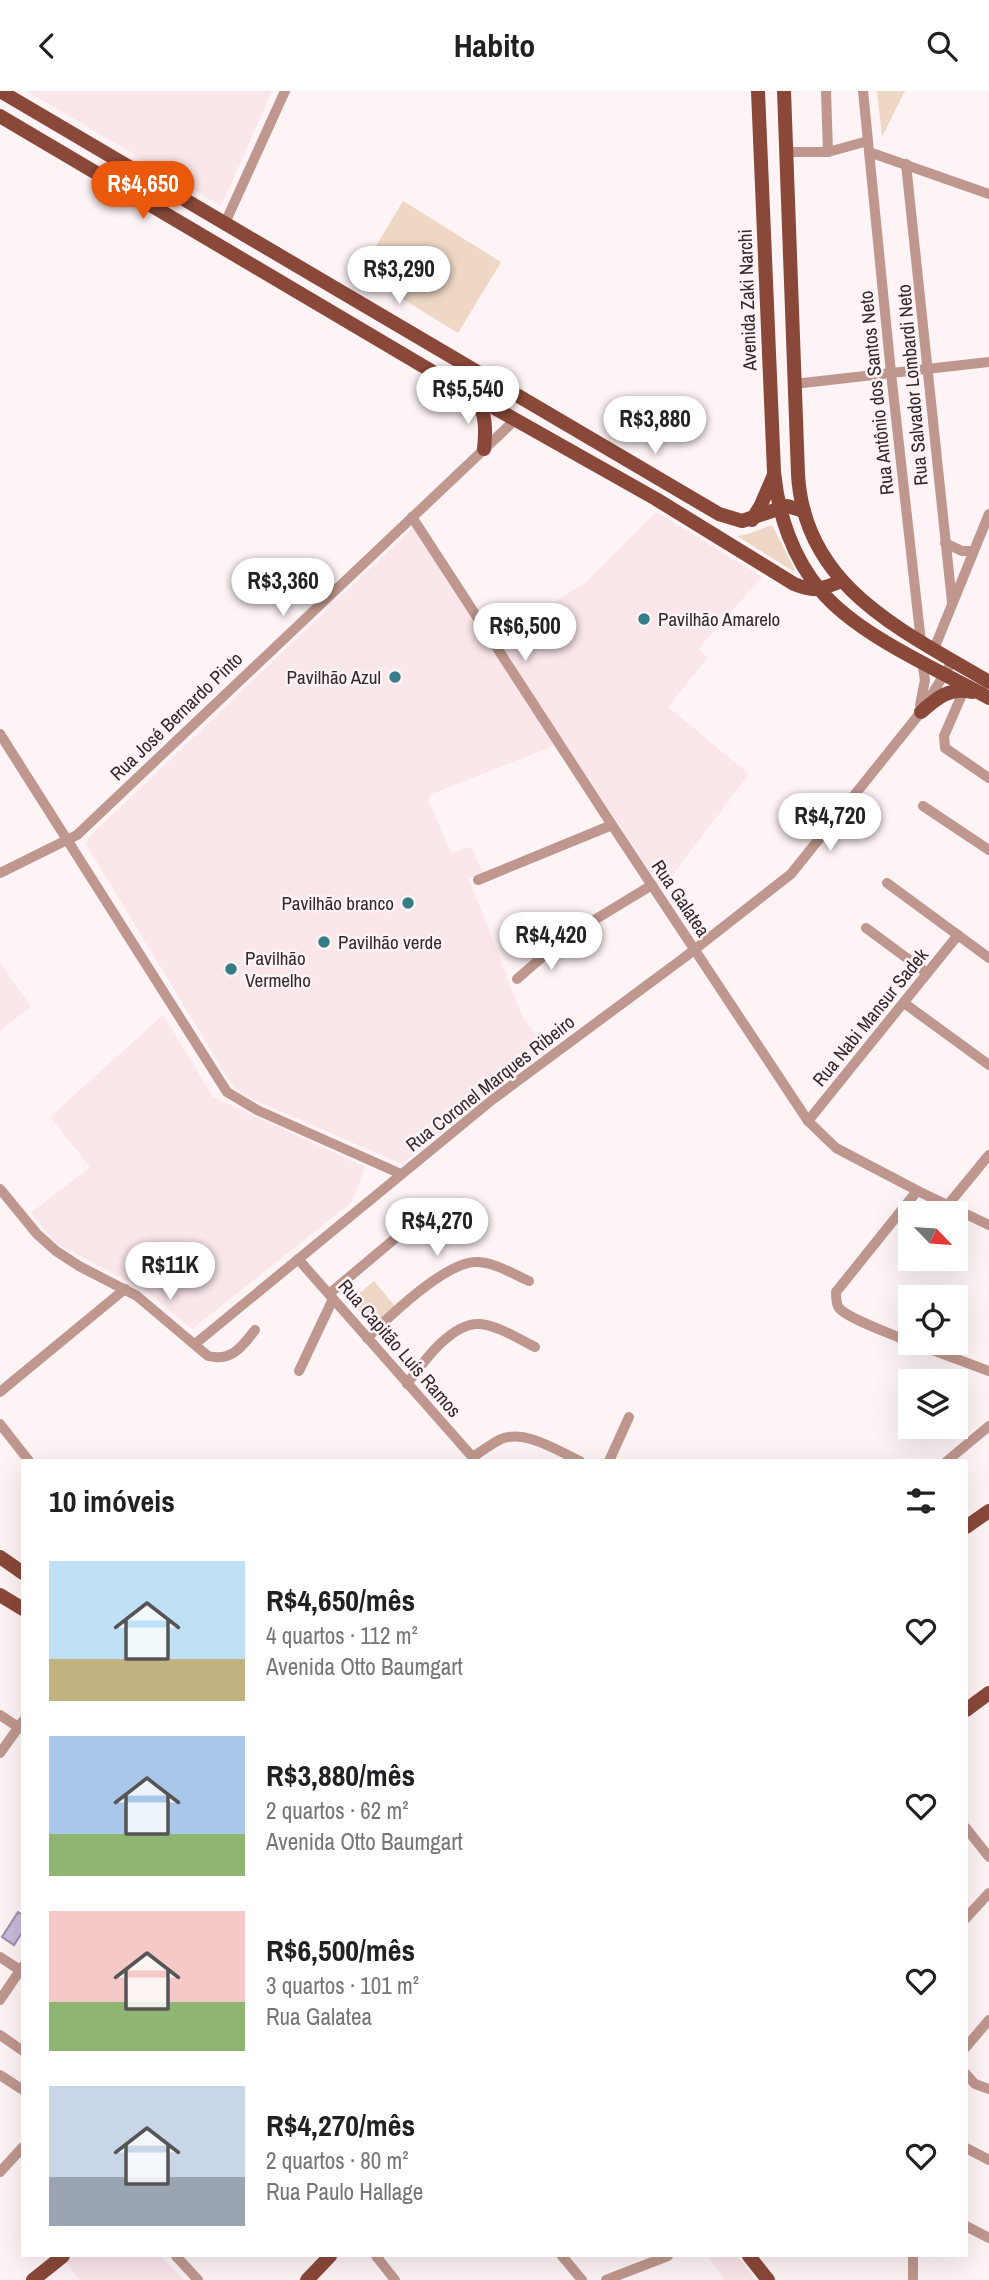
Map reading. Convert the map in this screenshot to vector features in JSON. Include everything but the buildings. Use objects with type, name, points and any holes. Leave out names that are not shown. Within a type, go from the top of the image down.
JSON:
[{"type":"main road","points":[[0,91],[719,514],[742,521],[752,520],[780,507],[794,507],[804,511]]},
{"type":"main road","name":"Avenida Zaki Narchi","points":[[758,91],[775,479],[790,540],[820,590],[837,607],[864,627],[977,693]]},
{"type":"main road","points":[[784,91],[798,481],[804,511],[825,559],[842,582],[874,612],[989,682]]},
{"type":"main road","points":[[28,133],[36,132],[40,127],[40,115]]},
{"type":"main road","points":[[0,116],[477,398],[656,499],[794,584],[820,590],[842,582]]},
{"type":"main road","points":[[44,142],[44,130],[56,124]]},
{"type":"main road","points":[[762,179],[775,181],[787,173]]},
{"type":"main road","points":[[762,198],[781,193],[788,198]]},
{"type":"main road","points":[[421,363],[431,356],[431,345]]},
{"type":"main road","points":[[477,398],[485,419],[484,449]]},
{"type":"main road","points":[[515,419],[532,412],[555,418]]},
{"type":"main road","points":[[752,520],[775,479],[788,489],[798,481]]},
{"type":"main road","points":[[921,712],[944,693],[977,693]]},
{"type":"main road","points":[[968,1526],[989,1511]]},
{"type":"main road","points":[[0,1557],[21,1573]]},
{"type":"main road","points":[[0,1564],[21,1574]]},
{"type":"main road","points":[[0,1595],[21,1608]]},
{"type":"main road","points":[[968,1708],[989,1692]]},
{"type":"main road","points":[[33,2280],[62,2257]]},
{"type":"main road","points":[[307,2280],[329,2257]]},
{"type":"main road","points":[[750,2257],[768,2280]]},
{"type":"street","points":[[225,223],[285,91]]},
{"type":"street","points":[[826,91],[828,152]]},
{"type":"street","name":"Rua Antônio dos Santos Neto","points":[[863,91],[891,373],[928,645]]},
{"type":"street","points":[[786,152],[828,152],[868,147],[906,165],[989,194]]},
{"type":"street","name":"Rua Salvador Lombardi Neto","points":[[906,165],[952,602]]},
{"type":"street","points":[[794,384],[989,362]]},
{"type":"street","name":"Rua José Bernardo Pinto","points":[[0,873],[77,835],[515,419]]},
{"type":"street","points":[[928,645],[952,602],[989,514]]},
{"type":"street","name":"Rua Galatea","points":[[412,517],[808,1121],[836,1148],[937,1201]]},
{"type":"street","points":[[945,543],[962,551],[972,551]]},
{"type":"street","name":"Rua Coronel Marques Ribeiro","points":[[0,734],[227,1092],[257,1110],[401,1174],[492,1100],[695,950],[791,874],[921,712],[953,660]]},
{"type":"street","points":[[921,712],[925,680],[922,661]]},
{"type":"street","points":[[977,693],[944,736],[944,748],[989,778]]},
{"type":"street","points":[[923,806],[989,850]]},
{"type":"street","points":[[478,880],[612,825]]},
{"type":"street","points":[[887,883],[989,958]]},
{"type":"street","points":[[517,979],[563,939],[652,885]]},
{"type":"street","points":[[866,928],[927,973]]},
{"type":"street","points":[[506,940],[531,934],[563,939]]},
{"type":"street","name":"Rua Nabi Mansur Sadek","points":[[808,1121],[958,935]]},
{"type":"street","points":[[904,1003],[989,1065]]},
{"type":"street","points":[[951,1201],[989,1155]]},
{"type":"street","points":[[195,1344],[401,1174]]},
{"type":"street","points":[[0,1189],[37,1234],[56,1251],[149,1305],[208,1356],[227,1357],[238,1351],[255,1330]]},
{"type":"street","points":[[898,1336],[848,1315],[839,1308],[836,1292],[917,1191]]},
{"type":"street","points":[[299,1371],[331,1296],[429,1210]]},
{"type":"street","name":"Rua Galatea","points":[[968,1216],[989,1225]]},
{"type":"street","name":"Rua Capitão Luís Ramos","points":[[298,1259],[474,1459]]},
{"type":"street","points":[[367,1338],[454,1266],[477,1261],[529,1281]]},
{"type":"street","points":[[0,1392],[125,1289]]},
{"type":"street","points":[[407,1384],[430,1354],[459,1330],[470,1325],[488,1327],[536,1347]]},
{"type":"street","points":[[946,1355],[989,1371]]},
{"type":"street","points":[[610,1459],[629,1417]]},
{"type":"street","points":[[0,1425],[27,1459]]},
{"type":"street","points":[[949,1459],[989,1426]]},
{"type":"street","points":[[474,1459],[499,1440],[519,1436],[575,1459]]},
{"type":"street","points":[[0,1714],[21,1724],[0,1753]]},
{"type":"street","points":[[968,1831],[989,1857]]},
{"type":"street","points":[[968,1917],[989,1893]]},
{"type":"street","points":[[0,1957],[21,1969]]},
{"type":"street","points":[[1,1997],[21,1971]]},
{"type":"street","points":[[968,2045],[989,2020]]},
{"type":"street","points":[[0,2035],[21,2050]]},
{"type":"street","points":[[0,2075],[21,2089]]},
{"type":"street","points":[[968,2076],[975,2084],[989,2089]]},
{"type":"street","points":[[0,2172],[21,2149]]},
{"type":"street","points":[[968,2149],[989,2160]]},
{"type":"street","points":[[968,2227],[989,2238]]},
{"type":"street","points":[[177,2257],[198,2280]]},
{"type":"street","points":[[377,2257],[396,2280]]},
{"type":"street","points":[[563,2257],[582,2280]]},
{"type":"street","points":[[606,2280],[665,2257]]},
{"type":"street","points":[[913,2257],[913,2280]]},
{"type":"shaded area","points":[[27,91],[272,91],[221,206]]},
{"type":"shaded area","points":[[877,91],[905,91],[882,137]]},
{"type":"shaded area","points":[[403,201],[501,262],[458,333],[360,273]]},
{"type":"shaded area","points":[[656,512],[762,577],[698,649],[707,658],[668,707],[749,774],[662,889],[564,742],[431,794],[428,800],[451,853],[471,847],[483,873],[469,879],[523,1018],[545,1046],[402,1164],[241,1094],[232,1085],[86,844],[89,837],[420,521],[495,639],[585,583]]},
{"type":"shaded area","points":[[772,525],[795,570],[793,571],[737,536]]},
{"type":"shaded area","points":[[0,963],[31,1006],[0,1031]]},
{"type":"shaded area","points":[[163,1015],[213,1097],[365,1167],[352,1202],[192,1329],[144,1289],[57,1244],[31,1213],[90,1167],[50,1117]]},
{"type":"shaded area","points":[[374,1281],[395,1306],[372,1326],[350,1301]]},
{"type":"shaded area","points":[[18,1912],[21,1914],[21,1934],[14,1945],[2,1937]]},
{"type":"shaded area","points":[[73,2257],[162,2257],[184,2280],[80,2280],[66,2262]]},
{"type":"shaded area","points":[[708,2257],[738,2257],[756,2280],[722,2280],[724,2278]]},
{"type":"place","name":"Pavilhão Amarelo","points":[[644,619]]},
{"type":"place","name":"Pavilhão Azul","points":[[395,677]]},
{"type":"place","name":"Pavilhão branco","points":[[408,903]]},
{"type":"place","name":"Pavilhão verde","points":[[324,942]]},
{"type":"place","name":"Pavilhão Vermelho","points":[[231,969]]}]
